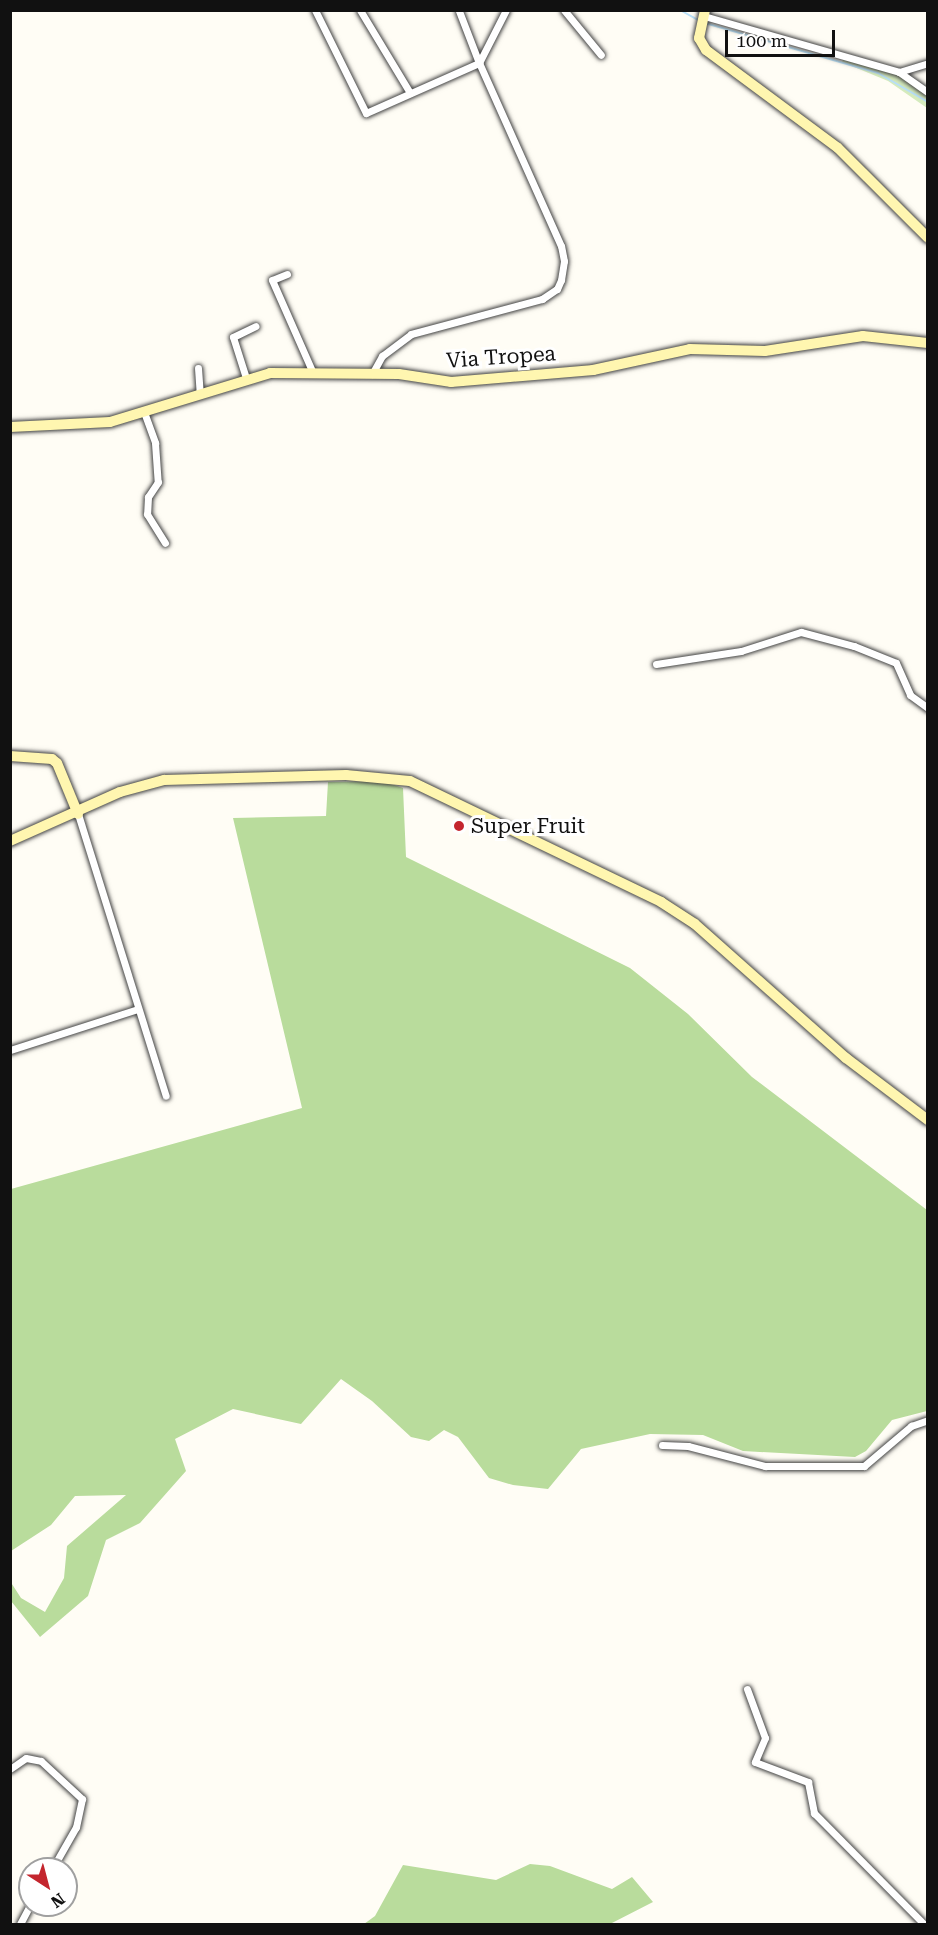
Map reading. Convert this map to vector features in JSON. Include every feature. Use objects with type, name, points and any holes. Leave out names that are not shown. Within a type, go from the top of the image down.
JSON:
[{"type":"street","points":[[315,10],[366,113],[479,63],[506,10]]},
{"type":"street","points":[[360,10],[410,93]]},
{"type":"street","points":[[564,10],[601,55]]},
{"type":"street","points":[[372,374],[382,357],[411,334],[542,299],[557,289],[561,280],[564,261],[558,238],[479,63],[459,11]]},
{"type":"street","points":[[927,92],[899,72],[703,18],[699,38],[706,50],[838,148],[927,238]]},
{"type":"street","points":[[899,72],[927,63]]},
{"type":"street","points":[[287,274],[272,280],[313,373]]},
{"type":"street","points":[[246,378],[233,337],[256,326]]},
{"type":"street","name":"Via Tropea","points":[[10,427],[111,422],[246,378],[270,373],[372,374],[451,382],[593,370],[690,349],[765,351],[864,336],[927,343]]},
{"type":"street","points":[[198,368],[201,394]]},
{"type":"street","points":[[144,412],[155,443],[158,482],[148,497],[147,514],[165,543]]},
{"type":"street","points":[[656,664],[741,651],[801,632],[854,646],[896,663],[910,695],[927,708]]},
{"type":"street","points":[[10,756],[52,759],[57,763],[78,814],[166,1096]]},
{"type":"street","points":[[10,841],[78,814],[120,792],[164,780],[346,775],[384,777],[428,788],[661,902],[695,924],[846,1058],[927,1120]]},
{"type":"street","points":[[10,1050],[138,1009]]},
{"type":"street","points":[[662,1445],[688,1446],[765,1466],[864,1466],[911,1426],[927,1420]]},
{"type":"street","points":[[747,1689],[766,1743],[755,1762],[808,1782],[814,1813],[924,1924]]},
{"type":"street","points":[[10,1769],[26,1758],[40,1761],[82,1799],[76,1827],[59,1857]]},
{"type":"green space","points":[[844,58],[896,73],[927,95],[927,108],[888,81],[842,62]]},
{"type":"green space","points":[[382,781],[403,788],[406,857],[630,968],[688,1014],[752,1077],[927,1210],[927,1411],[892,1420],[866,1451],[855,1457],[743,1451],[703,1435],[650,1434],[581,1449],[548,1489],[513,1485],[489,1478],[458,1437],[444,1430],[429,1441],[411,1437],[372,1401],[341,1379],[301,1424],[233,1409],[175,1439],[186,1471],[140,1523],[106,1540],[88,1596],[40,1637],[11,1601],[10,1581],[21,1598],[45,1612],[64,1578],[67,1546],[126,1495],[75,1496],[51,1525],[11,1551],[11,1189],[302,1108],[233,818],[326,816],[328,782]]},
{"type":"green space","points":[[530,1864],[550,1866],[612,1889],[632,1877],[653,1902],[610,1924],[364,1924],[375,1916],[403,1865],[496,1880]]},
{"type":"waterway","points":[[680,10],[700,21]]},
{"type":"waterway","points":[[705,23],[878,73],[928,102]]},
{"type":"place","name":"Super Fruit","points":[[459,826]]}]
